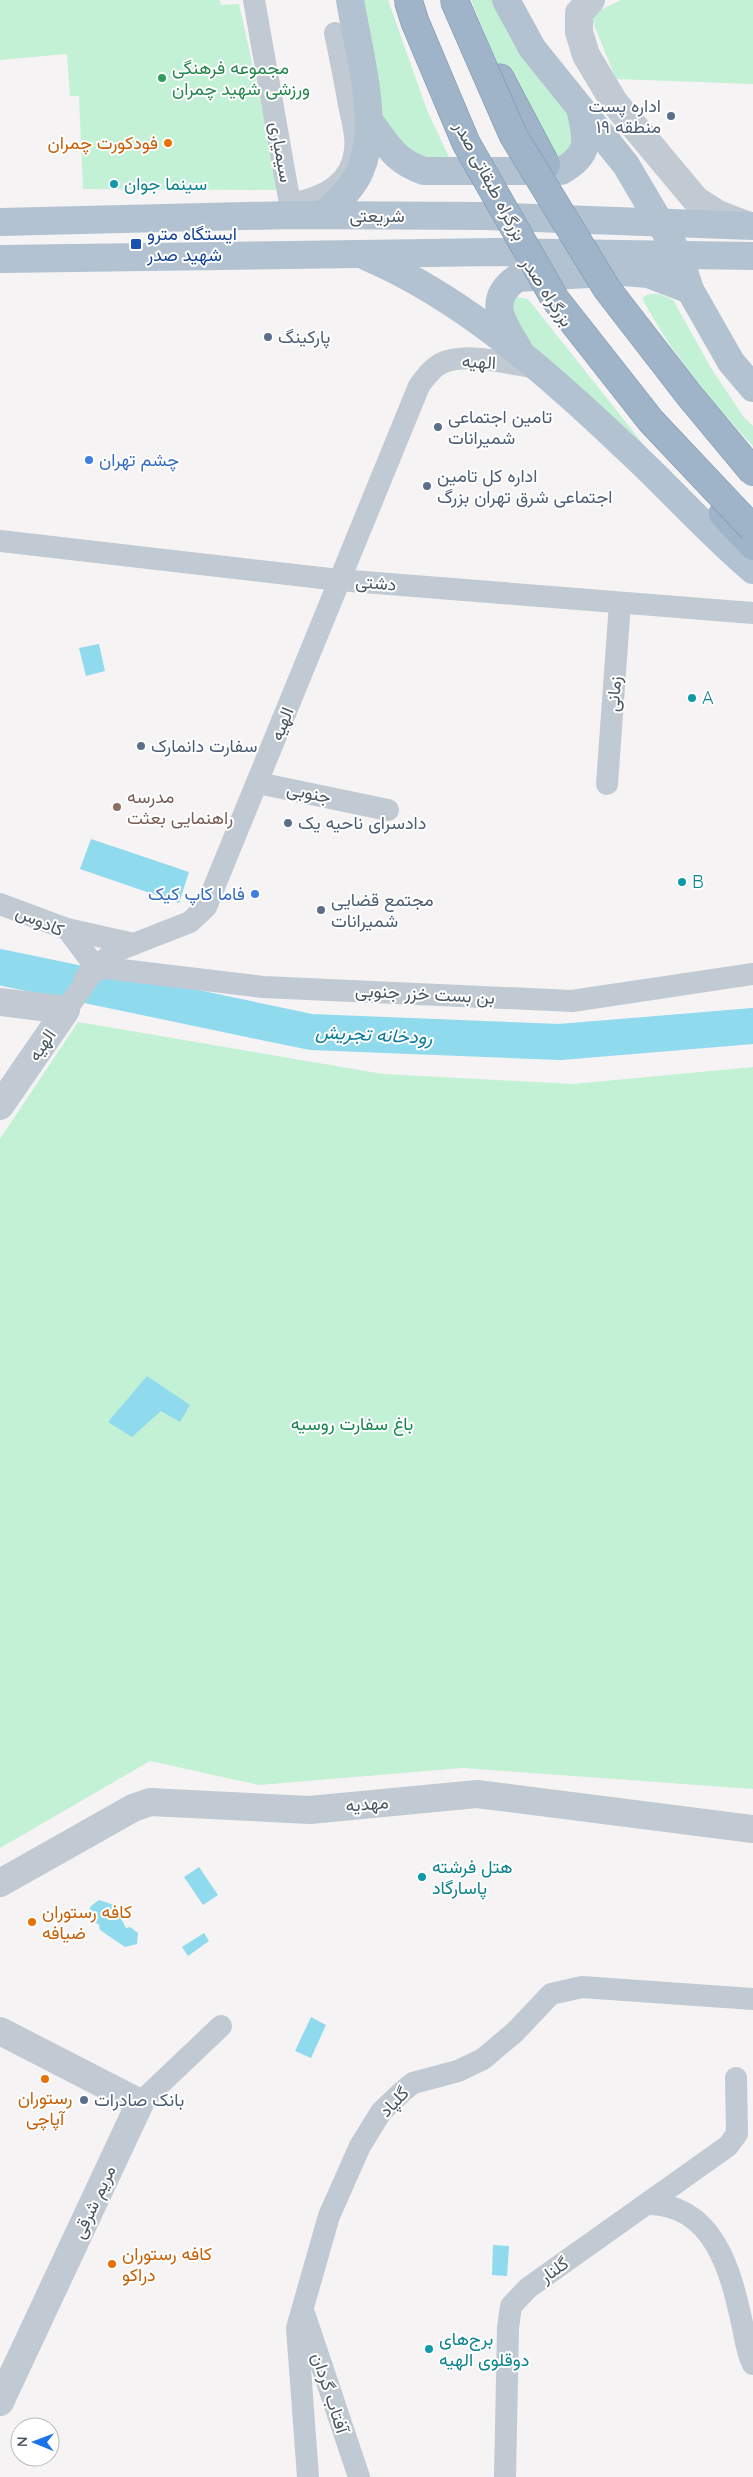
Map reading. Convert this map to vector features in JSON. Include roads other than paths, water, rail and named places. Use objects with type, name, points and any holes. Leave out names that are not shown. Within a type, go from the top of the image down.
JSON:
[{"type":"highway","name":"بزرگراه صدر","points":[[402,0],[409,24],[461,146],[549,302],[647,425],[753,546]]},
{"type":"highway","name":"بزرگراه طبقاتی صدر","points":[[408,0],[415,22],[466,143],[555,299],[651,421],[753,529]]},
{"type":"highway","points":[[454,0],[513,134],[606,289],[689,395],[753,472]]},
{"type":"highway","points":[[462,0],[546,165],[613,289],[693,391],[753,458]]},
{"type":"main road","points":[[323,216],[360,173],[368,148],[370,122],[350,0]]},
{"type":"main road","points":[[506,0],[532,48],[626,165],[679,255],[690,290],[732,362],[753,388]]},
{"type":"main road","points":[[370,122],[395,157],[407,166],[424,172],[561,171],[576,163],[584,150],[586,133],[580,108]]},
{"type":"main road","name":"شریعتی","points":[[0,222],[291,210],[323,216],[484,216],[751,226]]},
{"type":"main road","name":"شریعتی","points":[[0,259],[356,253],[753,256]]},
{"type":"main road","points":[[356,253],[403,273],[529,360],[623,444],[753,570]]},
{"type":"main road","points":[[529,360],[502,323],[498,306],[506,285],[517,278],[624,272],[648,274],[690,290]]},
{"type":"street","name":"سیمیاری","points":[[254,0],[291,210]]},
{"type":"street","points":[[579,4],[579,32],[586,55],[620,109],[696,200],[718,214],[751,226]]},
{"type":"street","points":[[291,210],[318,198],[335,187],[349,171],[356,151],[335,33]]},
{"type":"street","name":"الهیه","points":[[0,1106],[96,966],[116,951],[190,922],[206,907],[419,386],[428,373],[441,364],[458,359],[529,360]]},
{"type":"street","name":"دشتی","points":[[0,541],[340,580],[620,603],[737,610],[753,613]]},
{"type":"street","name":"زمانی","points":[[607,784],[620,603]]},
{"type":"street","name":"جنوبی","points":[[258,783],[388,810]]},
{"type":"street","name":"کادوس","points":[[0,904],[67,930],[96,966]]},
{"type":"street","points":[[67,930],[134,944]]},
{"type":"street","name":"بن بست خزر جنوبی","points":[[96,966],[263,987],[572,1001],[753,974]]},
{"type":"street","points":[[0,1002],[65,1009]]},
{"type":"street","name":"مهدیه","points":[[0,1883],[133,1808],[150,1802],[310,1810],[476,1794],[753,1829]]},
{"type":"street","name":"گلپاد","points":[[308,2477],[297,2328],[329,2216],[360,2146],[381,2112],[413,2082],[458,2071],[484,2059],[515,2032],[551,1994],[559,1991],[582,1987],[753,1999]]},
{"type":"street","name":"مریم شرقی","points":[[0,2402],[140,2103],[221,2026]]},
{"type":"street","points":[[0,2031],[140,2103]]},
{"type":"street","name":"گلنار","points":[[505,2477],[508,2328],[511,2306],[528,2288],[728,2146],[736,2134],[736,2078]]},
{"type":"street","points":[[648,2204],[663,2204],[677,2208],[690,2216],[719,2248],[732,2280],[752,2364]]},
{"type":"street","name":"آفتاب گردان","points":[[302,2308],[335,2412],[359,2477]]},
{"type":"water","points":[[99,644],[105,671],[86,676],[79,648]]},
{"type":"water","points":[[91,839],[189,872],[179,903],[80,869]]},
{"type":"water","points":[[147,1376],[190,1405],[180,1422],[161,1411],[132,1437],[108,1422]]},
{"type":"water","points":[[199,1867],[218,1895],[203,1905],[184,1877]]},
{"type":"water","points":[[99,1900],[114,1905],[126,1928],[130,1927],[138,1933],[137,1944],[125,1947],[100,1930],[99,1925],[91,1919],[88,1913],[91,1906]]},
{"type":"water","points":[[204,1933],[209,1941],[188,1956],[182,1947]]},
{"type":"water","points":[[311,2017],[326,2025],[311,2058],[295,2051]]},
{"type":"water","points":[[493,2245],[509,2246],[507,2276],[492,2275]]},
{"type":"waterway","name":"رودخانه تجریش","points":[[0,967],[311,1032],[560,1042],[753,1026]]},
{"type":"place","name":"مجموعه فرهنگی ورزشی شهید چمران","points":[[162,78]]},
{"type":"place","name":"اداره پست منطقه ۱۹","points":[[671,116]]},
{"type":"place","name":"فودکورت چمران","points":[[168,143]]},
{"type":"place","name":"سینما جوان","points":[[114,184]]},
{"type":"place","name":"ایستگاه مترو شهید صدر","points":[[136,244]]},
{"type":"place","name":"پارکینگ","points":[[268,337]]},
{"type":"place","name":"تامین اجتماعی شمیرانات","points":[[438,427]]},
{"type":"place","name":"چشم تهران","points":[[89,460]]},
{"type":"place","name":"اداره کل تامین اجتماعی شرق تهران بزرگ","points":[[427,486]]},
{"type":"place","name":"A","points":[[692,698]]},
{"type":"place","name":"سفارت دانمارک","points":[[141,746]]},
{"type":"place","name":"مدرسه راهنمایی بعثت","points":[[117,807]]},
{"type":"place","name":"دادسرای ناحیه یک","points":[[288,823]]},
{"type":"place","name":"B","points":[[682,882]]},
{"type":"place","name":"فاما کاپ کیک","points":[[255,894]]},
{"type":"place","name":"مجتمع قضایی شمیرانات","points":[[321,910]]},
{"type":"place","name":"هتل فرشته پاسارگاد","points":[[422,1877]]},
{"type":"place","name":"کافه رستوران ضیافه","points":[[32,1922]]},
{"type":"place","name":"رستوران آپاچی","points":[[45,2079]]},
{"type":"place","name":"بانک صادرات","points":[[84,2100]]},
{"type":"place","name":"کافه رستوران دراکو","points":[[112,2264]]},
{"type":"place","name":"برج‌های دوقلوی الهیه","points":[[429,2349]]},
{"type":"park label","name":"باغ سفارت روسیه","points":[[352,1424]]}]
